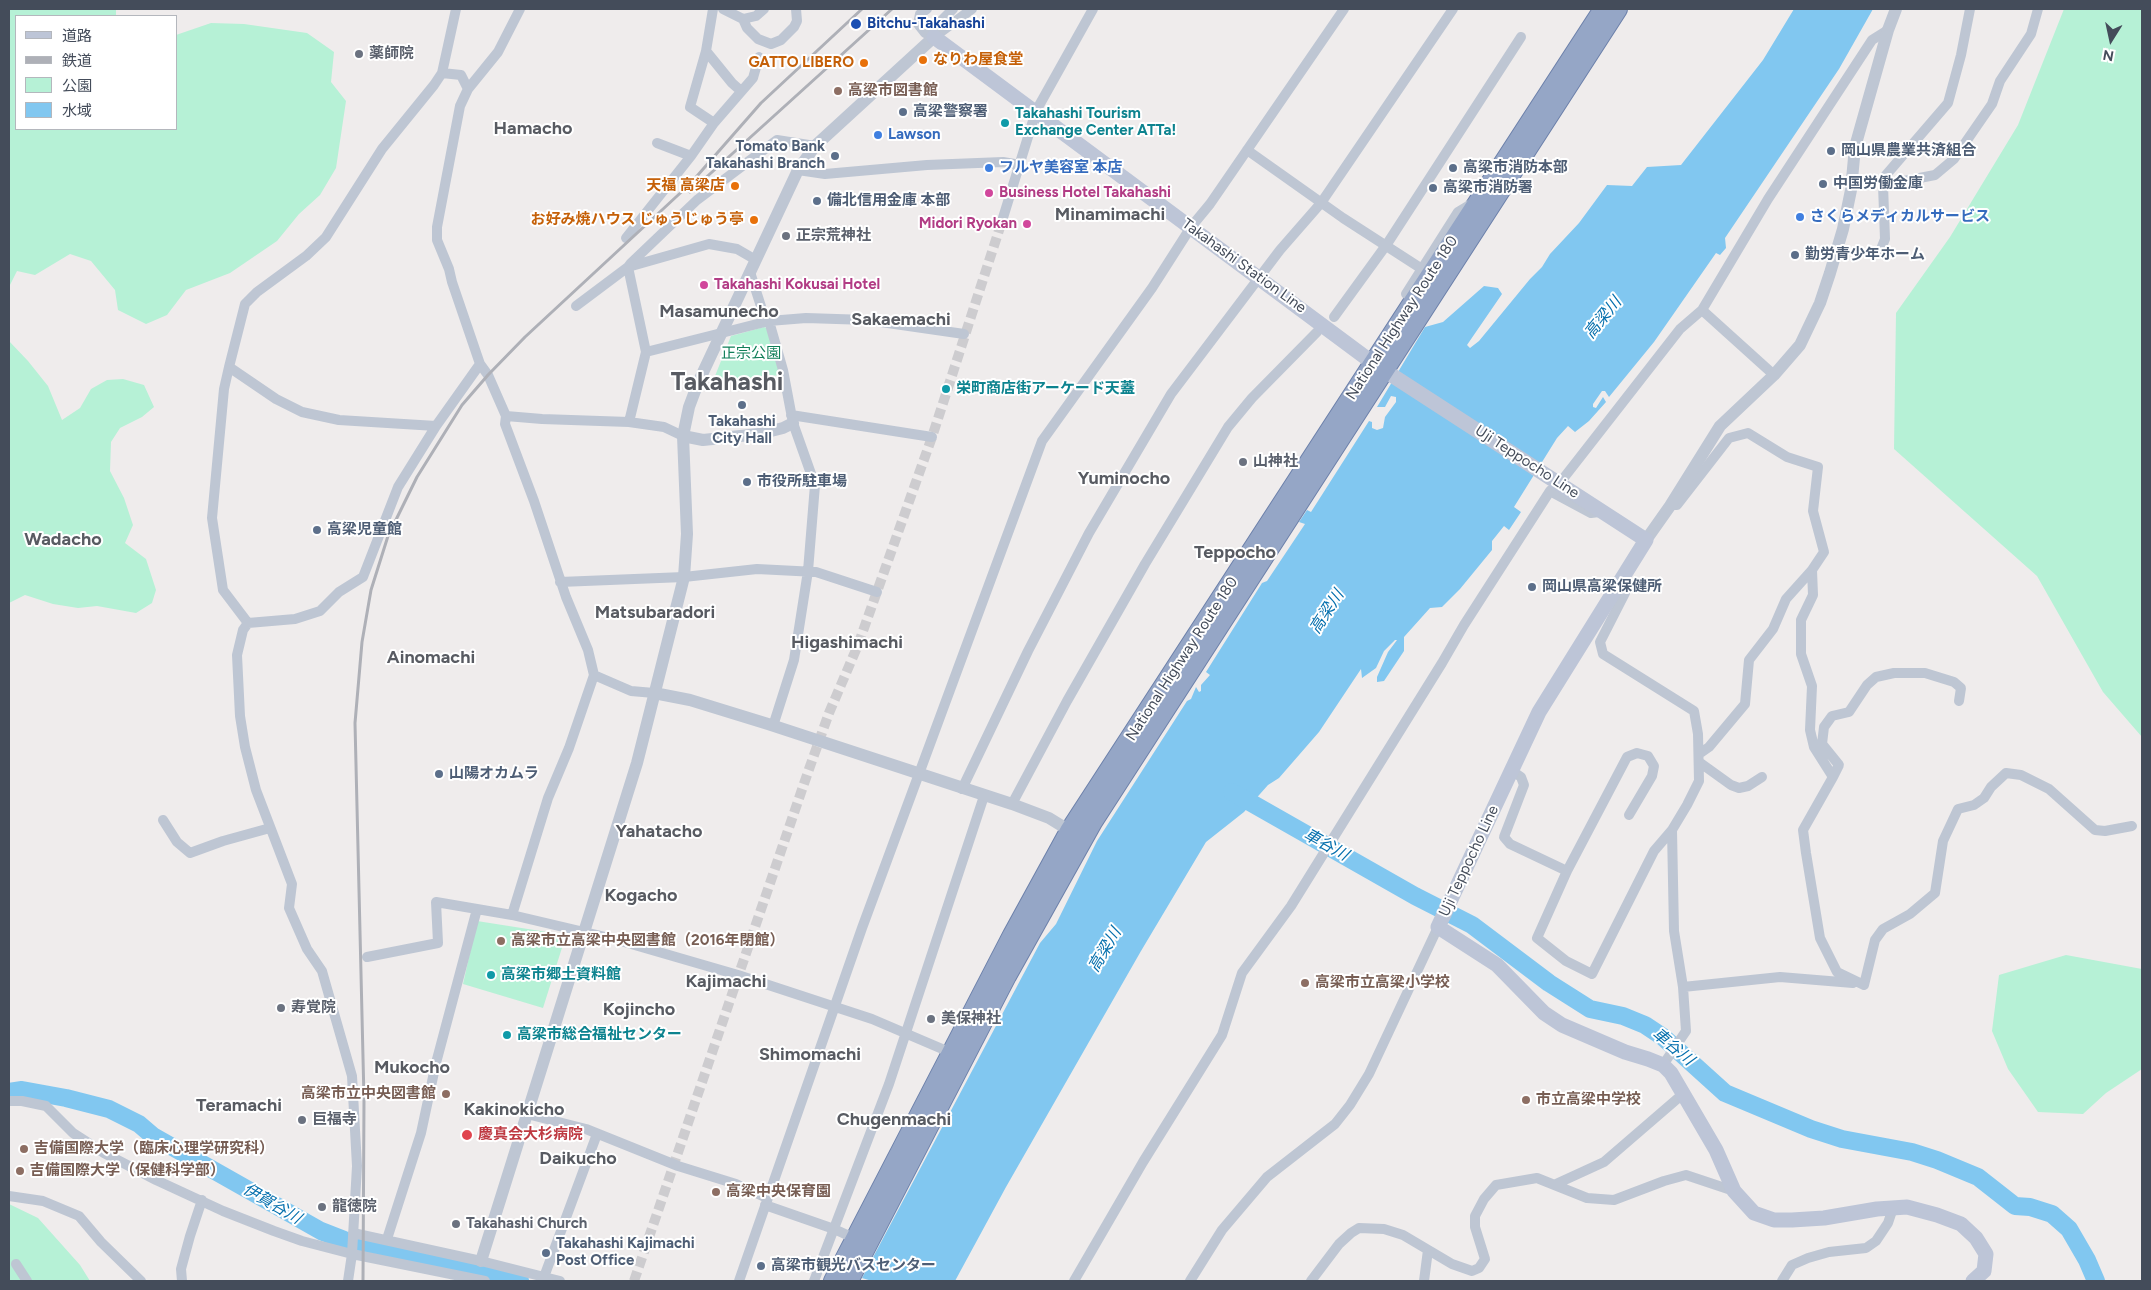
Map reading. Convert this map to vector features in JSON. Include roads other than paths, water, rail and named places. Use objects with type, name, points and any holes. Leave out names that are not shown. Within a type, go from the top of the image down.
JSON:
[{"type":"highway","name":"National Highway Route 180","points":[[1385,370],[1480,199],[1603,9]]},
{"type":"highway","name":"National Highway Route 180","points":[[833,1281],[958,1056],[1076,835],[1385,370],[1618,9]]},
{"type":"highway","name":"National Highway Route 180","points":[[849,1281],[958,1056]]},
{"type":"main road","name":"Takahashi Station Line","points":[[934,37],[1385,370]]},
{"type":"main road","name":"Uji Teppocho Line","points":[[1385,370],[1646,540],[1539,712],[1443,918],[1497,965],[1544,1013],[1562,1025],[1586,1037],[1665,1062]]},
{"type":"main road","points":[[1665,1062],[1716,1150],[1734,1191],[1754,1213],[1774,1220],[1824,1218],[1907,1207],[1961,1224],[1976,1238],[1986,1254],[1984,1271],[1974,1281]]},
{"type":"street","points":[[248,623],[223,590],[212,518],[224,389],[245,304],[257,292],[306,256],[326,237],[382,149],[442,73],[456,9]]},
{"type":"street","points":[[512,915],[548,798],[569,748],[594,675],[588,650],[560,582],[534,501],[505,424],[506,416],[488,375],[480,364],[452,282],[450,270],[437,240],[437,228],[460,106],[468,89],[498,52],[520,9]]},
{"type":"street","points":[[713,9],[706,51],[690,107],[714,123]]},
{"type":"street","points":[[723,9],[743,19],[747,28],[758,39],[771,44],[781,40],[794,27],[796,9]]},
{"type":"street","points":[[743,19],[756,16],[764,9]]},
{"type":"street","points":[[927,9],[920,14],[918,24],[925,34],[934,37]]},
{"type":"street","points":[[934,37],[938,24],[953,9]]},
{"type":"street","points":[[470,1278],[478,1263],[585,933],[637,763],[684,577],[687,534],[683,436],[689,407],[698,382],[798,170],[815,146],[934,37],[972,9]]},
{"type":"street","points":[[1002,222],[1036,111],[1093,9]]},
{"type":"street","points":[[739,1281],[834,1006],[1042,441],[1152,288],[1191,227],[1210,204],[1344,9]]},
{"type":"street","points":[[962,789],[1028,652],[1089,533],[1170,394],[1259,277],[1321,203],[1453,9]]},
{"type":"street","points":[[1646,540],[1670,506],[1720,426],[1774,375],[1800,345],[1820,302],[1830,273],[1851,190],[1855,146],[1888,30],[1896,9]]},
{"type":"street","points":[[1879,254],[1885,239],[1883,184],[1886,175],[1948,103],[1961,55],[1970,9]]},
{"type":"street","points":[[1883,184],[1935,175],[1954,158],[1992,104],[2000,81],[2031,34],[2038,9]]},
{"type":"street","points":[[1555,481],[1680,329],[1702,310],[1768,199],[1872,40],[1888,30]]},
{"type":"street","points":[[1334,317],[1387,244],[1522,37]]},
{"type":"street","points":[[706,51],[732,83],[741,91]]},
{"type":"street","points":[[626,238],[691,156],[714,123],[753,78],[759,57]]},
{"type":"street","points":[[442,73],[461,75],[468,89]]},
{"type":"street","points":[[576,306],[628,267],[697,200],[776,140],[815,146]]},
{"type":"street","points":[[657,143],[691,156]]},
{"type":"street","points":[[1247,150],[1321,203],[1387,244],[1422,269]]},
{"type":"street","points":[[798,170],[825,174],[927,165],[1003,162],[1020,165]]},
{"type":"street","points":[[1406,294],[1458,212],[1480,199]]},
{"type":"street","points":[[628,267],[709,244],[737,249],[756,260]]},
{"type":"street","points":[[628,267],[646,352],[629,422]]},
{"type":"street","points":[[750,272],[783,370],[792,419],[815,485],[808,571],[794,660],[773,726]]},
{"type":"street","points":[[1702,310],[1774,375]]},
{"type":"street","points":[[646,352],[767,322],[806,318],[867,320],[964,334]]},
{"type":"street","points":[[1012,804],[1070,695],[1145,564],[1228,427],[1252,398],[1317,332]]},
{"type":"street","points":[[348,1281],[354,1234],[358,1166],[352,1076],[322,971],[307,949],[289,908],[292,884],[256,790],[240,716],[237,656],[243,630],[248,623],[295,619],[320,611],[339,592],[363,576],[398,487],[436,426],[480,364]]},
{"type":"street","points":[[230,366],[276,400],[302,412],[339,420],[436,426]]},
{"type":"street","points":[[506,416],[629,422],[664,427],[683,436],[703,440],[759,434],[792,419],[932,437]]},
{"type":"street","points":[[1670,506],[1677,504],[1729,438],[1748,433],[1787,457],[1818,467],[1813,511],[1824,552],[1812,570],[1786,599],[1773,629],[1749,660],[1745,704],[1699,758]]},
{"type":"street","points":[[1074,1281],[1222,1035],[1242,973],[1291,906],[1464,625],[1550,491],[1591,513],[1603,512]]},
{"type":"street","points":[[560,582],[684,577],[757,568],[816,572],[877,592]]},
{"type":"street","points":[[1812,570],[1813,595],[1801,620],[1801,654],[1812,686],[1810,730],[1814,747],[1833,777]]},
{"type":"street","points":[[1618,585],[1625,593],[1600,642],[1602,654],[1694,711],[1699,758],[1699,781],[1672,830],[1654,851],[1592,974],[1566,961],[1537,938],[1567,871],[1628,756],[1636,753],[1648,756],[1654,766],[1652,776],[1629,815]]},
{"type":"street","points":[[1864,985],[1837,972],[1820,938],[1811,894],[1803,830],[1839,766],[1822,744],[1824,727],[1832,716],[1849,712],[1867,685],[1876,677],[1894,673],[1925,673],[1954,682],[1961,688],[1959,701]]},
{"type":"street","points":[[594,675],[631,692],[654,693],[690,700],[1012,804],[1049,818],[1076,835]]},
{"type":"street","points":[[1699,758],[1731,785],[1739,788],[1748,786],[1762,777]]},
{"type":"street","points":[[1511,770],[1521,777],[1524,785],[1504,837],[1510,844],[1567,871]]},
{"type":"street","points":[[1864,985],[1876,940],[1883,929],[1910,914],[1935,893],[1943,841],[1958,809],[1974,805],[1984,798],[1991,787],[2006,772],[2021,775],[2049,789],[2095,830],[2105,831],[2132,826]]},
{"type":"street","points":[[814,1281],[907,1032],[984,796]]},
{"type":"street","points":[[163,820],[177,842],[190,853],[223,841],[270,828]]},
{"type":"street","points":[[1665,1062],[1686,1031],[1683,986],[1674,930],[1672,830]]},
{"type":"street","points":[[367,957],[438,943],[436,902],[512,915],[614,939],[728,972],[907,1032],[958,1056]]},
{"type":"street","points":[[387,1240],[420,1133],[436,1063],[477,909]]},
{"type":"street","points":[[1190,1281],[1222,1230],[1268,1176],[1335,1124],[1350,1105],[1369,1074],[1443,918]]},
{"type":"street","points":[[1683,986],[1780,977],[1864,985]]},
{"type":"street","points":[[1556,1184],[1604,1162],[1684,1094]]},
{"type":"street","points":[[9,1101],[22,1101],[46,1106],[73,1133],[104,1153],[156,1180],[224,1211],[302,1241],[352,1254],[486,1281]]},
{"type":"street","points":[[526,1114],[597,1134],[678,1166],[736,1184],[766,1202],[856,1239]]},
{"type":"street","points":[[544,1277],[597,1134]]},
{"type":"street","points":[[1311,1281],[1339,1244],[1359,1228],[1384,1229],[1403,1235],[1452,1264],[1472,1271],[1479,1268],[1485,1259],[1475,1227],[1475,1216],[1484,1199],[1496,1185],[1536,1178],[1556,1184],[1588,1198],[1614,1200],[1664,1181],[1686,1175],[1734,1191]]},
{"type":"street","points":[[9,1196],[43,1201],[79,1216],[101,1242],[140,1281]]},
{"type":"street","points":[[182,1281],[183,1261],[202,1200]]},
{"type":"street","points":[[1782,1281],[1792,1265],[1808,1258],[1828,1252],[1866,1248],[1876,1241],[1888,1223],[1893,1208]]},
{"type":"street","points":[[354,1234],[560,1281]]},
{"type":"street","points":[[1424,1281],[1428,1250]]},
{"type":"street","points":[[16,1264],[27,1281]]},
{"type":"water","name":"高梁川","points":[[1794,9],[1873,9],[1839,69],[1725,238],[1726,248],[1720,255],[1716,253],[1654,342],[1609,397],[1605,391],[1602,391],[1593,407],[1596,408],[1603,397],[1606,402],[1589,421],[1575,432],[1568,426],[1557,438],[1514,507],[1521,512],[1509,530],[1504,526],[1492,541],[1492,550],[1460,589],[1442,607],[1430,608],[1404,637],[1404,651],[1384,681],[1377,682],[1377,677],[1388,652],[1397,640],[1384,651],[1376,668],[1362,678],[1361,669],[1319,732],[1279,778],[1268,785],[1244,812],[1206,842],[1141,951],[1006,1187],[955,1281],[872,1281],[862,1278],[1040,943],[1056,924],[1097,841],[1187,701],[1191,699],[1196,687],[1199,692],[1201,691],[1201,685],[1210,675],[1206,672],[1262,583],[1267,581],[1305,524],[1299,522],[1307,510],[1311,512],[1369,421],[1372,422],[1372,428],[1377,430],[1383,428],[1385,417],[1396,402],[1396,397],[1391,396],[1385,407],[1377,407],[1425,327],[1443,322],[1484,286],[1498,288],[1502,294],[1467,345],[1470,348],[1479,341],[1542,267],[1550,254],[1579,223],[1607,185],[1632,186],[1647,167],[1681,165],[1763,60]]},
{"type":"waterway","name":"車谷川","points":[[1232,792],[1415,896],[1472,925],[1549,983],[1590,1009],[1623,1016],[1645,1025],[1663,1037],[1725,1093],[1811,1129],[1842,1139],[1912,1152],[1937,1160],[1978,1177],[2015,1206],[2030,1207],[2052,1214],[2069,1229],[2087,1260],[2096,1281]]},
{"type":"waterway","name":"伊賀谷川","points":[[9,1092],[22,1090],[66,1098],[109,1109],[139,1124],[153,1136],[321,1231],[344,1240],[520,1281]]},
{"type":"tunnel","points":[[634,1281],[808,772],[829,713],[858,645],[932,437],[1002,221]]},
{"type":"railway","points":[[363,1281],[364,1099],[355,723],[362,642],[371,590],[388,536],[417,477],[462,405],[488,375],[525,337],[690,184],[761,103],[862,9]]},
{"type":"railway","points":[[690,192],[892,9]]},
{"type":"place","name":"Bitchu-Takahashi","points":[[856,24]]},
{"type":"place","name":"薬師院","points":[[359,54]]},
{"type":"place","name":"なりわ屋食堂","points":[[923,60]]},
{"type":"place","name":"GATTO LIBERO","points":[[864,63]]},
{"type":"place","name":"高梁市図書館","points":[[838,91]]},
{"type":"place","name":"高梁警察署","points":[[903,112]]},
{"type":"place","name":"Takahashi Tourism Exchange Center ATTa!","points":[[1005,123]]},
{"type":"place","name":"Lawson","points":[[878,135]]},
{"type":"place","name":"岡山県農業共済組合","points":[[1831,151]]},
{"type":"place","name":"Tomato Bank Takahashi Branch","points":[[835,156]]},
{"type":"place","name":"フルヤ美容室 本店","points":[[989,168]]},
{"type":"place","name":"高梁市消防本部","points":[[1453,168]]},
{"type":"place","name":"中国労働金庫","points":[[1823,184]]},
{"type":"place","name":"天福 高梁店","points":[[735,186]]},
{"type":"place","name":"高梁市消防署","points":[[1433,188]]},
{"type":"place","name":"Business Hotel Takahashi","points":[[989,193]]},
{"type":"place","name":"備北信用金庫 本部","points":[[817,201]]},
{"type":"place","name":"さくらメディカルサービス","points":[[1800,217]]},
{"type":"place","name":"お好み焼ハウス じゅうじゅう亭","points":[[754,220]]},
{"type":"place","name":"Midori Ryokan","points":[[1027,224]]},
{"type":"place","name":"正宗荒神社","points":[[786,236]]},
{"type":"place","name":"勤労青少年ホーム","points":[[1795,255]]},
{"type":"place","name":"Takahashi Kokusai Hotel","points":[[704,285]]},
{"type":"place","name":"栄町商店街アーケード天蓋","points":[[946,389]]},
{"type":"place","name":"Takahashi City Hall","points":[[742,405]]},
{"type":"place","name":"山神社","points":[[1243,462]]},
{"type":"place","name":"市役所駐車場","points":[[747,482]]},
{"type":"place","name":"高梁児童館","points":[[317,530]]},
{"type":"place","name":"岡山県高梁保健所","points":[[1532,587]]},
{"type":"place","name":"山陽オカムラ","points":[[439,774]]},
{"type":"place","name":"高梁市立高梁中央図書館（2016年閉館）","points":[[501,941]]},
{"type":"place","name":"高梁市郷土資料館","points":[[491,975]]},
{"type":"place","name":"高梁市立高梁小学校","points":[[1305,983]]},
{"type":"place","name":"寿覚院","points":[[281,1008]]},
{"type":"place","name":"美保神社","points":[[931,1019]]},
{"type":"place","name":"高梁市総合福祉センター","points":[[507,1035]]},
{"type":"place","name":"高梁市立中央図書館","points":[[446,1094]]},
{"type":"place","name":"市立高梁中学校","points":[[1526,1100]]},
{"type":"place","name":"巨福寺","points":[[302,1120]]},
{"type":"place","name":"慶真会大杉病院","points":[[467,1135]]},
{"type":"place","name":"吉備国際大学（臨床心理学研究科）","points":[[24,1149]]},
{"type":"place","name":"吉備国際大学（保健科学部）","points":[[20,1171]]},
{"type":"place","name":"高梁中央保育園","points":[[716,1192]]},
{"type":"place","name":"龍徳院","points":[[322,1207]]},
{"type":"place","name":"Takahashi Church","points":[[456,1224]]},
{"type":"place","name":"Takahashi Kajimachi Post Office","points":[[546,1253]]},
{"type":"place","name":"高梁市観光バスセンター","points":[[761,1266]]},
{"type":"district","name":"Hamacho","points":[[533,129]]},
{"type":"district","name":"Minamimachi","points":[[1110,215]]},
{"type":"district","name":"Masamunecho","points":[[719,312]]},
{"type":"district","name":"Sakaemachi","points":[[901,320]]},
{"type":"district","name":"Takahashi","points":[[727,383]]},
{"type":"district","name":"Yuminocho","points":[[1124,479]]},
{"type":"district","name":"Wadacho","points":[[63,540]]},
{"type":"district","name":"Teppocho","points":[[1235,553]]},
{"type":"district","name":"Matsubaradori","points":[[655,613]]},
{"type":"district","name":"Higashimachi","points":[[847,643]]},
{"type":"district","name":"Ainomachi","points":[[431,658]]},
{"type":"district","name":"Yahatacho","points":[[659,832]]},
{"type":"district","name":"Kogacho","points":[[641,896]]},
{"type":"district","name":"Kajimachi","points":[[726,982]]},
{"type":"district","name":"Kojincho","points":[[639,1010]]},
{"type":"district","name":"Shimomachi","points":[[810,1055]]},
{"type":"district","name":"Mukocho","points":[[412,1068]]},
{"type":"district","name":"Teramachi","points":[[239,1106]]},
{"type":"district","name":"Kakinokicho","points":[[514,1110]]},
{"type":"district","name":"Chugenmachi","points":[[894,1120]]},
{"type":"district","name":"Daikucho","points":[[578,1159]]},
{"type":"park label","name":"正宗公園","points":[[751,354]]}]
